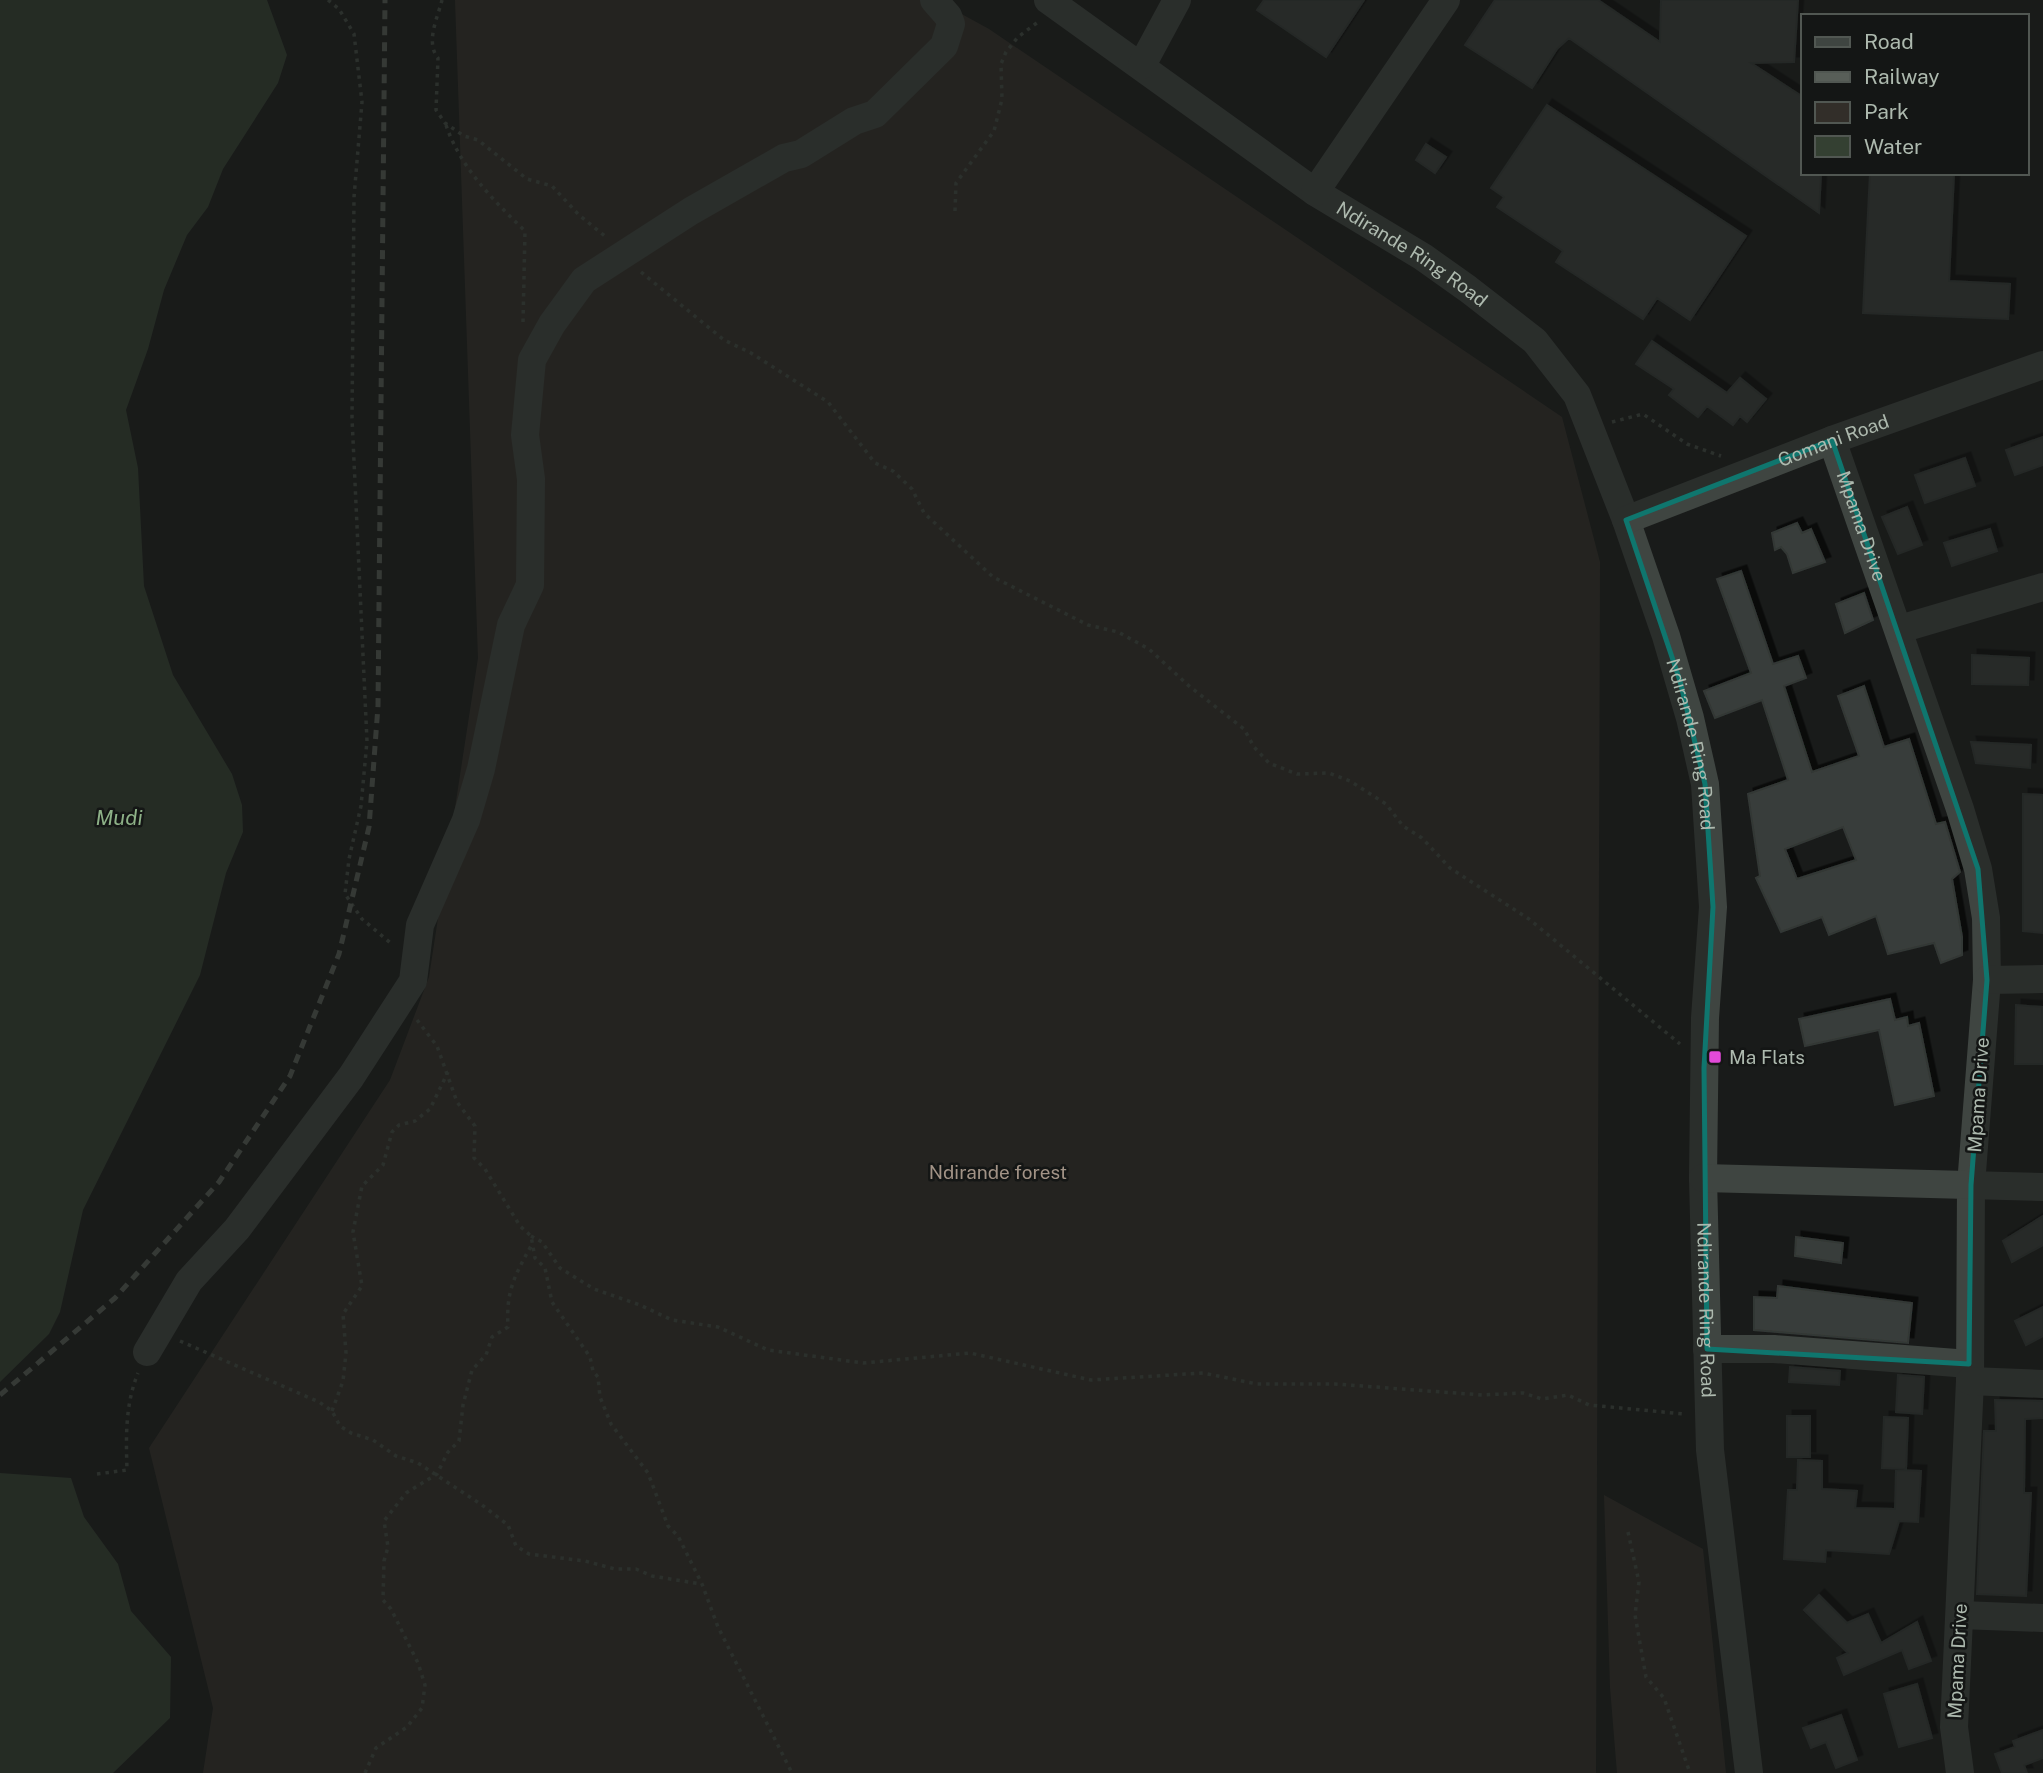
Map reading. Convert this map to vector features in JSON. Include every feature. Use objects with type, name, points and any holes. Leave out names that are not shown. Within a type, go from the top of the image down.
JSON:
[{"type":"street","points":[[934,0],[948,16],[952,12]]},
{"type":"street","points":[[1142,65],[1177,0]]},
{"type":"street","points":[[1315,192],[1446,0]]},
{"type":"street","name":"Ndirande Ring Road","points":[[1052,4],[1142,65],[1315,192],[1423,257],[1535,341],[1577,395],[1591,430],[1626,520],[1680,681],[1705,783],[1713,907],[1704,1068],[1703,1178],[1710,1450],[1749,1773]]},
{"type":"street","points":[[153,1343],[189,1281],[237,1229],[351,1077],[415,968],[421,925],[466,820],[481,769],[512,625],[530,586],[531,479],[525,435],[532,360],[576,289],[621,255],[784,158],[801,154],[854,121],[875,114],[944,46],[952,12]]},
{"type":"street","name":"Gomani Road","points":[[1626,520],[1832,440],[2043,365]]},
{"type":"street","name":"Mpama Drive","points":[[1832,440],[1854,508],[1900,629],[1978,869],[1986,918],[1987,980],[1971,1185],[1970,1372],[1954,1727],[1960,1773]]},
{"type":"street","points":[[1900,629],[2043,587]]},
{"type":"street","points":[[1987,980],[2043,979]]},
{"type":"street","points":[[1703,1178],[2043,1187]]},
{"type":"street","points":[[1707,1349],[1774,1349],[1970,1372],[2043,1384]]},
{"type":"street","points":[[1960,1615],[2043,1618]]},
{"type":"path","points":[[328,0],[339,9],[354,34],[362,102],[354,197],[352,418],[367,741],[361,806],[349,859],[345,894],[374,931],[395,946],[415,968],[411,1010],[437,1046],[457,1102],[475,1126],[474,1158],[485,1169],[520,1226],[542,1242],[559,1268],[594,1289],[672,1320],[719,1327],[768,1350],[863,1363],[970,1353],[1009,1363],[1057,1370],[1091,1380],[1203,1373],[1257,1384],[1335,1384],[1482,1395],[1523,1393],[1542,1399],[1568,1395],[1589,1405],[1709,1416]]},
{"type":"path","points":[[442,0],[434,26],[433,52],[438,58],[436,110],[445,123],[455,151],[494,201],[525,230],[522,333],[532,360]]},
{"type":"path","points":[[955,211],[956,183],[994,131],[1002,99],[1002,64],[1006,51],[1052,4]]},
{"type":"path","points":[[445,123],[485,145],[527,179],[552,186],[621,255],[724,340],[751,353],[828,402],[875,463],[893,471],[912,489],[924,513],[993,577],[1077,620],[1118,632],[1149,649],[1189,686],[1244,729],[1254,747],[1269,763],[1297,775],[1329,773],[1350,781],[1386,804],[1403,826],[1422,838],[1450,868],[1554,939],[1619,997],[1675,1039],[1704,1068]]},
{"type":"path","points":[[1591,430],[1643,414],[1671,434],[1709,453],[1768,465]]},
{"type":"path","points":[[332,1411],[343,1381],[346,1353],[343,1314],[362,1286],[353,1232],[362,1186],[383,1165],[392,1132],[399,1125],[415,1121],[430,1109],[448,1073]]},
{"type":"path","points":[[531,1236],[531,1246],[536,1258],[545,1268],[552,1302],[590,1357],[593,1371],[598,1377],[600,1397],[611,1424],[648,1473],[668,1525],[678,1536],[702,1584],[718,1627],[792,1773]]},
{"type":"path","points":[[365,1773],[376,1748],[407,1727],[422,1708],[425,1685],[418,1663],[391,1609],[383,1600],[384,1561],[388,1547],[384,1521],[406,1493],[438,1474],[447,1452],[459,1441],[463,1405],[472,1370],[486,1355],[492,1337],[508,1327],[506,1300],[512,1280],[531,1246]]},
{"type":"path","points":[[97,1474],[127,1470],[126,1428],[131,1390],[153,1343],[297,1391],[332,1411],[340,1426],[351,1433],[373,1440],[396,1456],[418,1463],[438,1474],[508,1525],[516,1546],[529,1554],[585,1561],[615,1569],[636,1569],[652,1576],[702,1584]]},
{"type":"path","points":[[1628,1532],[1639,1582],[1635,1615],[1646,1677],[1664,1698],[1690,1773]]},
{"type":"highlighted area","points":[[1832,440],[1978,869],[1987,980],[1971,1185],[1969,1364],[1707,1349],[1704,1068],[1713,907],[1705,784],[1680,681],[1626,520]]},
{"type":"green space","name":"Ndirande forest","points":[[455,0],[936,0],[989,29],[1562,417],[1600,562],[1596,1773],[203,1773],[213,1708],[149,1448],[390,1080],[429,977],[478,658]]},
{"type":"green space","points":[[1604,1495],[1703,1549],[1726,1773],[1617,1773],[1610,1687]]},
{"type":"water","name":"Mudi","points":[[0,0],[267,0],[287,55],[278,83],[223,169],[208,207],[187,235],[164,290],[148,349],[126,410],[138,468],[144,586],[173,675],[232,774],[242,805],[243,832],[226,873],[200,975],[83,1210],[60,1312],[49,1334],[0,1382]]},
{"type":"water","points":[[0,1473],[71,1478],[84,1517],[118,1564],[131,1611],[171,1657],[170,1718],[113,1773],[0,1773]]},
{"type":"building","points":[[1264,0],[1364,0],[1326,57],[1257,10]]},
{"type":"building","points":[[1495,0],[1598,0],[1660,42],[1661,0],[1798,0],[1794,62],[1751,63],[1801,96],[1801,175],[1821,175],[1819,213],[1569,38],[1557,49],[1532,88],[1465,45]]},
{"type":"building","points":[[1547,105],[1746,236],[1690,320],[1657,298],[1643,319],[1556,262],[1563,251],[1497,207],[1504,197],[1491,188]]},
{"type":"building","points":[[1426,144],[1446,157],[1435,173],[1416,160]]},
{"type":"building","points":[[1870,175],[1954,175],[1949,281],[2010,284],[2008,319],[1863,313]]},
{"type":"building","points":[[1652,341],[1727,393],[1740,378],[1766,399],[1747,422],[1740,416],[1733,425],[1707,406],[1698,417],[1669,395],[1674,389],[1636,364]]},
{"type":"building","points":[[2043,437],[2043,465],[2015,475],[2006,450]]},
{"type":"building","points":[[1965,458],[1975,486],[1925,503],[1915,475]]},
{"type":"building","points":[[1907,507],[1922,545],[1898,554],[1882,517]]},
{"type":"building","points":[[1797,523],[1802,533],[1811,529],[1825,562],[1793,573],[1787,554],[1781,547],[1775,550],[1772,533]]},
{"type":"building","points":[[1990,529],[1997,551],[1952,566],[1944,543]]},
{"type":"building","points":[[1741,571],[1773,664],[1798,656],[1806,678],[1784,686],[1812,772],[1859,756],[1838,696],[1864,686],[1884,747],[1909,739],[1936,824],[1945,822],[1960,872],[1952,879],[1962,937],[1962,955],[1941,963],[1934,943],[1888,954],[1876,916],[1829,935],[1822,917],[1781,932],[1756,878],[1760,876],[1748,794],[1788,780],[1762,700],[1715,718],[1704,691],[1751,673],[1717,579]],"holes":[[[1843,827],[1856,860],[1797,879],[1785,849]]]},
{"type":"building","points":[[1864,593],[1873,620],[1845,633],[1836,604]]},
{"type":"building","points":[[1972,655],[2029,658],[2028,685],[1972,684]]},
{"type":"building","points":[[1971,742],[2031,745],[2030,768],[1976,763]]},
{"type":"building","points":[[2023,794],[2043,795],[2043,933],[2023,931]]},
{"type":"building","points":[[1890,999],[1895,1020],[1907,1017],[1908,1026],[1919,1023],[1934,1096],[1895,1105],[1879,1030],[1805,1046],[1799,1019]]},
{"type":"building","points":[[2016,1005],[2042,1007],[2043,1064],[2015,1064]]},
{"type":"building","points":[[2043,1216],[2043,1245],[2012,1262],[2003,1241]]},
{"type":"building","points":[[1796,1237],[1843,1243],[1841,1263],[1795,1256]]},
{"type":"building","points":[[1778,1286],[1912,1303],[1908,1343],[1754,1330],[1754,1297],[1777,1298]]},
{"type":"building","points":[[2043,1307],[2043,1336],[2026,1345],[2015,1321]]},
{"type":"building","points":[[1790,1367],[1840,1371],[1839,1385],[1789,1382]]},
{"type":"building","points":[[1898,1375],[1924,1377],[1922,1414],[1896,1412]]},
{"type":"building","points":[[1995,1400],[2043,1401],[2043,1418],[2025,1419],[2024,1493],[2031,1493],[2026,1596],[1977,1594],[1984,1431],[1996,1431]]},
{"type":"building","points":[[1787,1416],[1810,1416],[1810,1457],[1787,1457]]},
{"type":"building","points":[[1884,1417],[1908,1418],[1906,1469],[1882,1468]]},
{"type":"building","points":[[1798,1460],[1822,1461],[1822,1489],[1857,1491],[1855,1508],[1895,1509],[1896,1470],[1921,1471],[1918,1522],[1899,1521],[1889,1554],[1826,1550],[1825,1562],[1784,1559],[1788,1490],[1797,1490]]},
{"type":"building","points":[[1819,1595],[1847,1623],[1868,1614],[1881,1643],[1917,1622],[1931,1661],[1909,1669],[1902,1650],[1844,1675],[1837,1658],[1848,1653],[1804,1610]]},
{"type":"building","points":[[1917,1684],[1932,1738],[1899,1747],[1884,1694]]},
{"type":"building","points":[[1841,1715],[1857,1760],[1836,1768],[1826,1742],[1811,1748],[1803,1728]]},
{"type":"building","points":[[2043,1730],[2043,1758],[2024,1765],[2027,1773],[2002,1773],[1995,1754],[2015,1747],[2013,1741]]},
{"type":"railway","points":[[0,1395],[115,1298],[219,1182],[290,1076],[339,954],[369,827],[378,706],[385,0]]},
{"type":"place","name":"Ma Flats","points":[[1715,1057]]}]
